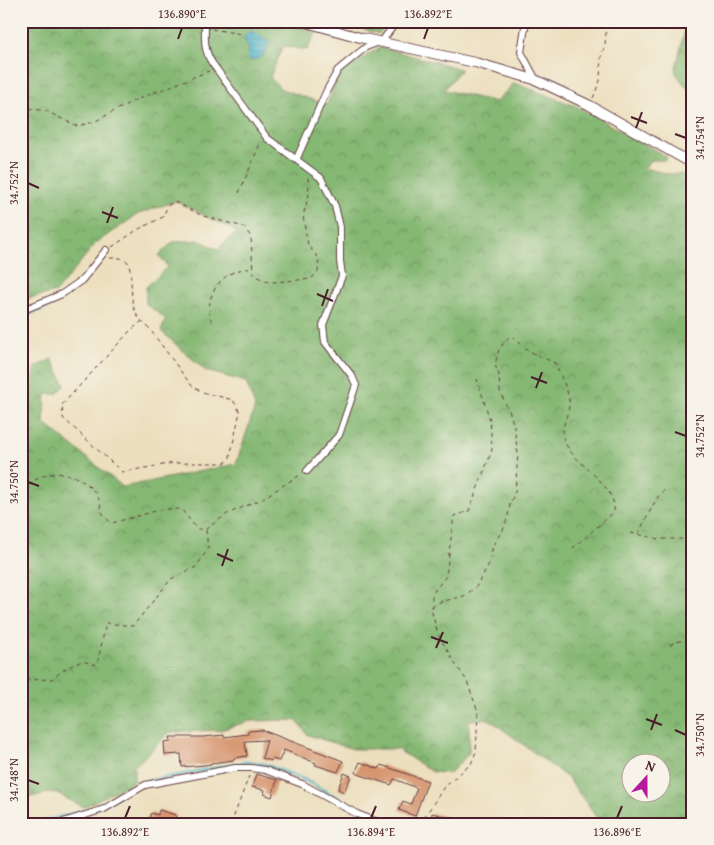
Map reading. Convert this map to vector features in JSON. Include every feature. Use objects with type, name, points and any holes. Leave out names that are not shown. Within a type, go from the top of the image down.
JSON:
[{"type":"street","points":[[301,21],[362,38],[477,63],[536,80],[589,105],[693,164]]},
{"type":"street","points":[[297,158],[326,92],[338,70],[366,47],[382,41],[397,21]]},
{"type":"street","points":[[526,21],[521,52],[536,80]]},
{"type":"street","points":[[205,25],[206,51],[216,68],[267,138],[297,158],[321,178],[335,206],[340,227],[342,276],[323,325],[325,342],[352,376],[356,384],[339,435],[306,471]]},
{"type":"street","points":[[21,311],[62,294],[82,280],[106,250]]},
{"type":"street","points":[[57,824],[104,809],[145,785],[236,768],[265,770],[302,784],[357,814],[383,824]]},
{"type":"path","points":[[589,105],[600,81],[607,21]]},
{"type":"path","points":[[205,25],[241,34]]},
{"type":"path","points":[[21,106],[46,111],[78,126],[94,122],[133,101],[216,68]]},
{"type":"path","points":[[239,193],[261,141],[267,138]]},
{"type":"path","points":[[106,250],[137,230],[163,217],[168,204],[175,202],[203,216],[244,227],[251,237],[253,274],[255,277],[273,282],[310,279],[318,272],[319,259],[308,245],[303,216],[309,194],[307,166]]},
{"type":"path","points":[[108,259],[114,257],[121,258],[128,262],[131,270],[133,301],[137,316],[142,321],[149,328],[191,386],[202,392],[233,400],[240,412],[230,457],[227,462],[219,464],[174,463],[122,472],[63,418],[62,405],[129,332],[142,321]]},
{"type":"path","points":[[212,322],[208,314],[210,302],[221,280],[229,273],[253,269]]},
{"type":"path","points":[[432,608],[440,602],[464,596],[476,587],[490,562],[493,545],[504,528],[508,516],[514,492],[518,454],[514,427],[500,392],[499,375],[495,365],[499,349],[508,337],[513,337],[529,351],[555,363],[569,399],[563,436],[568,447],[593,473],[613,502],[614,512],[573,548]]},
{"type":"path","points":[[420,824],[444,787],[472,764],[476,752],[478,712],[467,681],[438,634],[432,613],[432,594],[446,576],[454,516],[469,511],[492,450],[490,420],[476,379]]},
{"type":"path","points":[[21,499],[34,480],[58,472],[80,478],[97,495],[104,518],[112,524],[163,509],[181,509],[197,529],[206,529],[227,514],[260,500],[306,471]]},
{"type":"path","points":[[638,534],[657,498],[664,490]]},
{"type":"path","points":[[21,686],[25,680],[52,679],[66,668],[82,661],[96,665],[106,623],[133,626],[171,579],[196,567],[208,549],[206,529]]},
{"type":"path","points":[[632,533],[658,539],[693,539]]},
{"type":"path","points":[[670,645],[684,640],[693,645]]},
{"type":"path","points":[[231,824],[251,768]]},
{"type":"green space","points":[[21,21],[282,21],[316,33],[307,50],[283,46],[270,77],[281,89],[327,105],[339,74],[380,47],[461,69],[444,90],[496,102],[514,83],[576,106],[667,157],[666,160],[652,160],[644,168],[668,174],[682,174],[693,185],[693,824],[601,824],[568,778],[489,719],[469,720],[469,753],[450,773],[432,772],[397,749],[353,749],[308,735],[296,720],[250,721],[220,730],[170,732],[134,767],[134,781],[84,807],[53,792],[21,799],[21,425],[35,367],[52,359],[65,385],[57,394],[46,394],[44,423],[123,487],[236,464],[255,407],[246,382],[206,371],[161,331],[166,319],[146,304],[146,287],[168,267],[159,255],[173,242],[198,240],[218,249],[237,232],[176,201],[138,214],[96,243],[56,292],[21,300]]},
{"type":"green space","points":[[337,21],[390,21],[379,34]]},
{"type":"green space","points":[[687,21],[693,21],[693,96],[675,72]]},
{"type":"water","points":[[250,31],[262,36],[270,43],[263,56],[251,61],[247,57],[249,48],[244,40],[246,34]]},
{"type":"building","points":[[262,730],[343,761],[338,772],[315,765],[316,763],[284,750],[279,761],[262,758],[267,740],[245,741],[247,756],[205,765],[182,767],[181,754],[165,755],[164,742],[171,741],[170,737],[224,735],[224,737],[248,734],[248,731]]},
{"type":"building","points":[[360,762],[379,769],[381,765],[428,781],[415,816],[399,810],[403,801],[411,804],[417,788],[394,779],[391,785],[355,773]]},
{"type":"building","points":[[344,773],[351,776],[344,792],[338,789]]},
{"type":"building","points":[[256,774],[277,780],[272,797],[264,794],[265,790],[252,787]]},
{"type":"building","points":[[159,810],[176,815],[173,824],[148,824],[151,813],[158,815]]},
{"type":"building","points":[[432,813],[451,818],[449,824],[431,819]]},
{"type":"waterway","points":[[21,318],[52,305]]},
{"type":"waterway","points":[[33,824],[101,806],[142,782],[246,762],[264,764],[303,779],[359,809],[396,824]]}]
